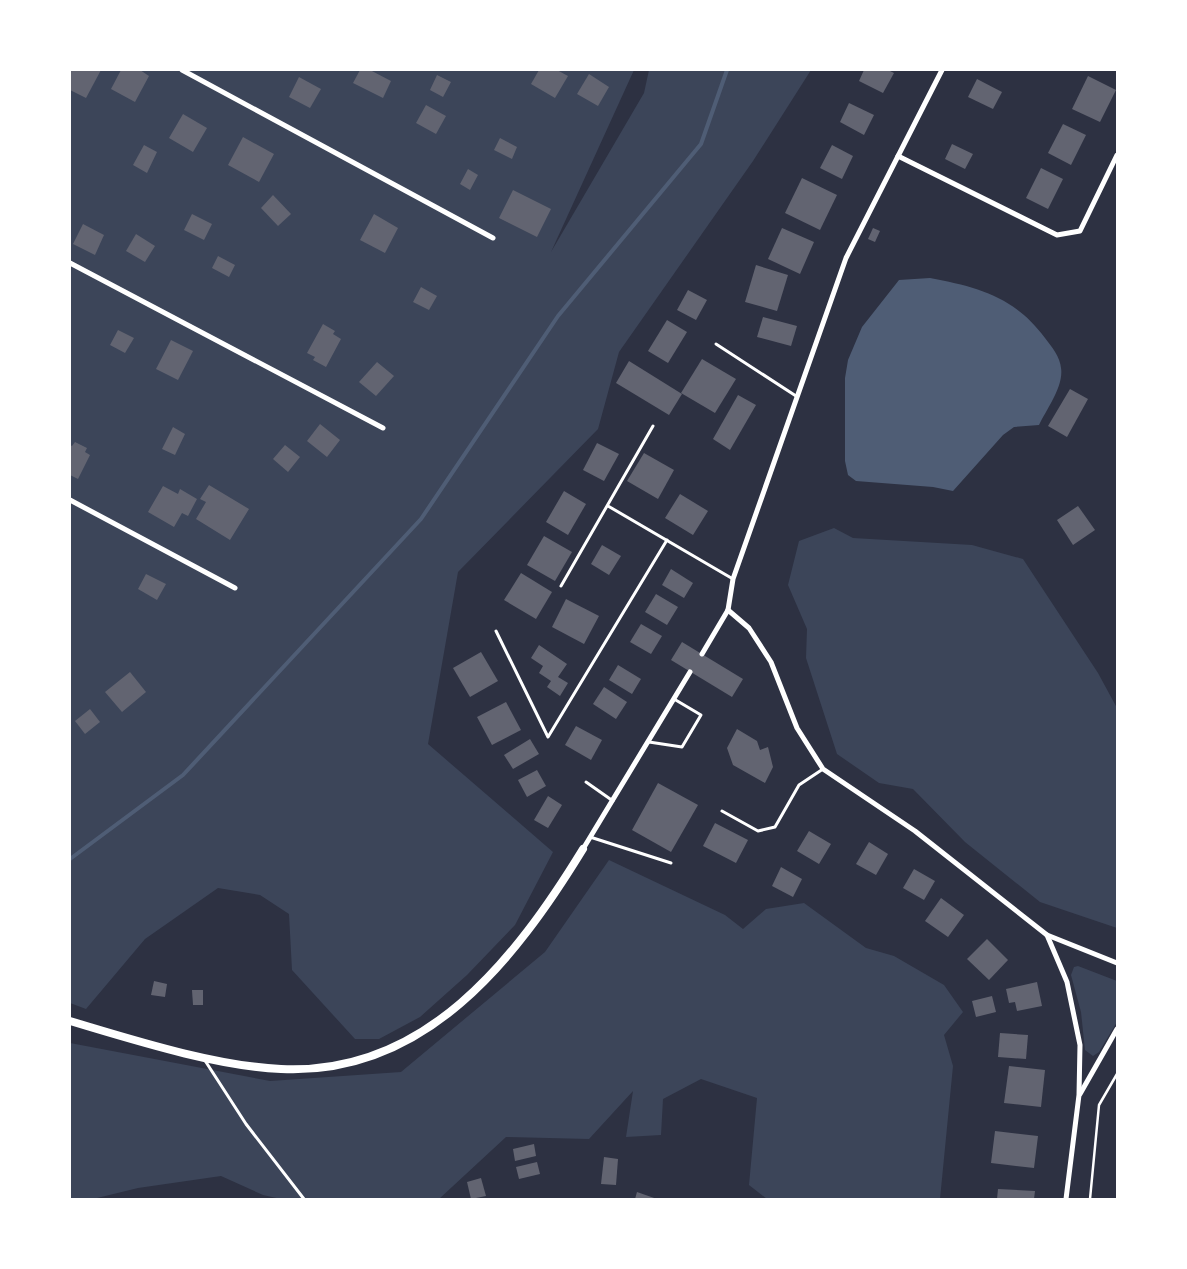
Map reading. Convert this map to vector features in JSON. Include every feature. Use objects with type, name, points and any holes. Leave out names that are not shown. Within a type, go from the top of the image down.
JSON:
[{"type":"street","points":[[182,70],[493,238]]},
{"type":"street","points":[[702,654],[728,610],[733,579],[846,258],[942,70]]},
{"type":"street","points":[[898,156],[1057,235],[1080,231],[1117,155]]},
{"type":"street","points":[[70,263],[383,428]]},
{"type":"street","points":[[70,500],[235,588]]},
{"type":"street","points":[[728,610],[749,628],[772,662],[798,728],[823,769],[915,831],[1047,934],[1117,963]]},
{"type":"street","points":[[70,1021],[202,1056],[263,1067],[301,1068],[364,1060],[402,1044],[436,1024],[461,1003],[506,958],[542,914],[613,801],[690,672]]},
{"type":"street","points":[[1047,934],[1067,982],[1080,1045],[1079,1095],[1066,1199]]},
{"type":"street","points":[[1079,1095],[1117,1029]]},
{"type":"lane","points":[[716,344],[796,396]]},
{"type":"lane","points":[[562,586],[653,426]]},
{"type":"lane","points":[[608,506],[733,579]]},
{"type":"lane","points":[[496,631],[548,736],[667,540]]},
{"type":"lane","points":[[649,742],[682,747],[701,715],[674,699]]},
{"type":"lane","points":[[722,811],[758,831],[775,828],[799,785],[823,769]]},
{"type":"lane","points":[[586,782],[613,801]]},
{"type":"lane","points":[[590,837],[671,863]]},
{"type":"lane","points":[[202,1056],[246,1124],[304,1199]]},
{"type":"path","points":[[1090,1199],[1099,1105],[1117,1074]]},
{"type":"shaded area","points":[[70,70],[634,70],[551,252],[644,93],[649,70],[811,70],[753,161],[619,352],[598,429],[458,572],[428,744],[553,852],[515,925],[467,975],[420,1017],[379,1039],[355,1039],[292,970],[289,914],[260,895],[218,888],[145,939],[86,1009],[70,1003]]},
{"type":"shaded area","points":[[930,278],[980,290],[1008,303],[1021,313],[1033,324],[1057,356],[1060,364],[1060,382],[1054,398],[1039,425],[1014,427],[1003,435],[953,491],[933,487],[856,481],[848,475],[845,461],[845,378],[848,360],[862,327],[899,280]]},
{"type":"shaded area","points":[[834,528],[853,538],[972,545],[1023,559],[1098,673],[1117,708],[1117,928],[1040,902],[965,842],[913,789],[879,783],[837,754],[806,658],[807,629],[788,585],[799,541]]},
{"type":"shaded area","points":[[609,860],[725,915],[743,929],[766,909],[804,903],[866,948],[894,956],[944,985],[963,1012],[944,1035],[953,1066],[940,1199],[767,1199],[749,1185],[757,1098],[701,1079],[663,1099],[661,1135],[626,1137],[633,1091],[589,1139],[506,1137],[439,1199],[281,1199],[263,1195],[221,1176],[138,1188],[93,1199],[70,1199],[70,1043],[270,1081],[401,1072],[545,952]]},
{"type":"shaded area","points":[[1078,966],[1117,981],[1117,1022],[1099,1052],[1093,1056],[1085,1050],[1081,1012],[1071,975],[1074,967]]},
{"type":"building","points":[[70,70],[101,70],[86,98],[70,90]]},
{"type":"building","points":[[121,70],[140,70],[149,76],[135,102],[111,89]]},
{"type":"building","points":[[360,70],[370,70],[391,81],[383,98],[353,83]]},
{"type":"building","points":[[539,70],[557,70],[568,76],[555,98],[531,84]]},
{"type":"building","points":[[864,70],[888,70],[894,73],[883,93],[859,81]]},
{"type":"building","points":[[589,74],[609,87],[598,106],[577,94]]},
{"type":"building","points":[[437,75],[451,82],[443,97],[430,90]]},
{"type":"building","points":[[1088,76],[1116,90],[1100,122],[1072,109]]},
{"type":"building","points":[[299,77],[321,89],[310,108],[289,97]]},
{"type":"building","points":[[977,79],[1002,92],[993,109],[968,97]]},
{"type":"building","points":[[849,103],[874,115],[864,135],[840,122]]},
{"type":"building","points":[[426,105],[446,116],[436,134],[416,123]]},
{"type":"building","points":[[183,114],[207,128],[193,152],[169,138]]},
{"type":"building","points":[[1063,124],[1086,135],[1071,165],[1048,153]]},
{"type":"building","points":[[243,137],[274,154],[259,182],[228,165]]},
{"type":"building","points":[[500,138],[517,147],[512,159],[494,150]]},
{"type":"building","points":[[952,144],[973,154],[965,169],[945,159]]},
{"type":"building","points":[[144,145],[157,152],[147,173],[133,165]]},
{"type":"building","points":[[832,145],[853,156],[842,179],[820,168]]},
{"type":"building","points":[[1041,168],[1063,179],[1048,209],[1026,198]]},
{"type":"building","points":[[468,169],[478,175],[470,190],[460,184]]},
{"type":"building","points":[[802,178],[837,195],[820,230],[785,213]]},
{"type":"building","points":[[513,190],[551,209],[537,237],[499,218]]},
{"type":"building","points":[[273,195],[291,214],[278,226],[261,208]]},
{"type":"building","points":[[192,214],[212,224],[204,240],[184,230]]},
{"type":"building","points":[[374,214],[398,228],[385,253],[360,240]]},
{"type":"building","points":[[83,224],[104,235],[95,255],[73,244]]},
{"type":"building","points":[[782,228],[814,242],[800,274],[768,259]]},
{"type":"building","points":[[873,228],[880,231],[875,242],[868,239]]},
{"type":"building","points":[[136,234],[155,246],[145,262],[126,251]]},
{"type":"building","points":[[218,256],[235,265],[229,277],[212,268]]},
{"type":"building","points":[[756,265],[788,275],[777,311],[745,302]]},
{"type":"building","points":[[421,287],[437,296],[429,310],[413,302]]},
{"type":"building","points":[[688,290],[707,300],[696,320],[677,310]]},
{"type":"building","points":[[763,317],[797,326],[791,346],[757,337]]},
{"type":"building","points":[[667,320],[687,332],[668,363],[648,351]]},
{"type":"building","points":[[323,324],[335,331],[333,334],[341,339],[326,367],[313,360],[315,357],[307,353]]},
{"type":"building","points":[[118,330],[134,338],[125,353],[110,345]]},
{"type":"building","points":[[171,340],[193,351],[178,380],[156,369]]},
{"type":"building","points":[[702,359],[736,379],[715,413],[681,393]]},
{"type":"building","points":[[629,361],[682,394],[669,415],[616,383]]},
{"type":"building","points":[[377,362],[394,376],[376,396],[359,382]]},
{"type":"building","points":[[1070,389],[1088,399],[1067,437],[1048,426]]},
{"type":"building","points":[[738,395],[756,405],[730,450],[713,439]]},
{"type":"building","points":[[320,424],[340,440],[327,457],[307,441]]},
{"type":"building","points":[[173,427],[185,434],[175,455],[162,449]]},
{"type":"building","points":[[75,442],[87,448],[85,452],[90,455],[78,479],[70,475],[70,445],[72,446]]},
{"type":"building","points":[[597,443],[619,454],[604,481],[583,470]]},
{"type":"building","points":[[285,445],[300,457],[288,472],[273,459]]},
{"type":"building","points":[[644,453],[674,470],[658,499],[627,481]]},
{"type":"building","points":[[209,485],[249,509],[230,540],[196,519],[206,502],[200,499]]},
{"type":"building","points":[[163,486],[178,494],[180,489],[197,499],[188,516],[182,513],[174,527],[148,512]]},
{"type":"building","points":[[564,491],[586,504],[568,535],[546,522]]},
{"type":"building","points":[[680,494],[708,511],[693,535],[665,518]]},
{"type":"building","points":[[1078,506],[1095,530],[1073,545],[1057,520]]},
{"type":"building","points":[[544,536],[572,552],[555,581],[527,565]]},
{"type":"building","points":[[602,545],[621,556],[609,575],[591,564]]},
{"type":"building","points":[[671,569],[693,583],[684,598],[662,585]]},
{"type":"building","points":[[521,573],[552,592],[536,619],[504,600]]},
{"type":"building","points":[[146,574],[166,584],[157,600],[138,589]]},
{"type":"building","points":[[656,594],[678,607],[667,625],[645,612]]},
{"type":"building","points":[[566,599],[599,616],[584,644],[552,627]]},
{"type":"building","points":[[641,624],[662,636],[651,654],[630,642]]},
{"type":"building","points":[[682,642],[743,679],[732,697],[671,660]]},
{"type":"building","points":[[539,645],[567,664],[558,677],[568,683],[560,696],[547,687],[551,681],[539,673],[543,666],[531,658]]},
{"type":"building","points":[[481,652],[498,681],[470,697],[453,668]]},
{"type":"building","points":[[618,665],[641,679],[632,694],[609,680]]},
{"type":"building","points":[[130,672],[146,692],[122,712],[105,692]]},
{"type":"building","points":[[604,687],[627,702],[616,719],[593,704]]},
{"type":"building","points":[[506,702],[521,730],[492,745],[477,717]]},
{"type":"building","points":[[90,709],[100,722],[85,734],[75,721]]},
{"type":"building","points":[[576,726],[602,740],[591,760],[565,745]]},
{"type":"building","points":[[737,729],[757,741],[760,750],[768,747],[773,767],[765,783],[733,765],[727,748]]},
{"type":"building","points":[[530,739],[539,754],[513,769],[504,755]]},
{"type":"building","points":[[537,770],[546,786],[527,797],[518,780]]},
{"type":"building","points":[[658,783],[698,805],[671,852],[632,830]]},
{"type":"building","points":[[548,796],[562,805],[548,828],[534,820]]},
{"type":"building","points":[[715,823],[748,840],[736,863],[703,846]]},
{"type":"building","points":[[809,831],[831,844],[819,864],[797,851]]},
{"type":"building","points":[[869,842],[888,854],[876,875],[856,864]]},
{"type":"building","points":[[781,867],[802,879],[793,897],[772,886]]},
{"type":"building","points":[[914,869],[935,881],[924,900],[903,888]]},
{"type":"building","points":[[941,898],[964,915],[948,937],[925,921]]},
{"type":"building","points":[[987,939],[1008,960],[989,980],[967,959]]},
{"type":"building","points":[[154,981],[167,984],[165,997],[151,995]]},
{"type":"building","points":[[1037,982],[1042,1006],[1017,1011],[1015,1002],[1009,1003],[1006,989]]},
{"type":"building","points":[[192,990],[203,990],[203,1005],[193,1005]]},
{"type":"building","points":[[992,996],[996,1012],[976,1017],[972,1001]]},
{"type":"building","points":[[1000,1033],[1028,1035],[1026,1059],[998,1057]]},
{"type":"building","points":[[1009,1066],[1045,1070],[1041,1107],[1004,1103]]},
{"type":"building","points":[[995,1131],[1038,1136],[1034,1168],[991,1163]]},
{"type":"building","points":[[534,1144],[536,1156],[515,1161],[513,1149]]},
{"type":"building","points":[[604,1157],[618,1159],[616,1185],[601,1184]]},
{"type":"building","points":[[537,1162],[540,1174],[519,1179],[516,1167]]},
{"type":"building","points":[[481,1178],[486,1196],[471,1199],[467,1182]]},
{"type":"building","points":[[998,1189],[1035,1191],[1034,1199],[997,1199]]},
{"type":"building","points":[[637,1192],[657,1199],[635,1199]]},
{"type":"waterway","points":[[70,859],[183,775],[421,519],[558,316],[701,144],[727,70]]}]
